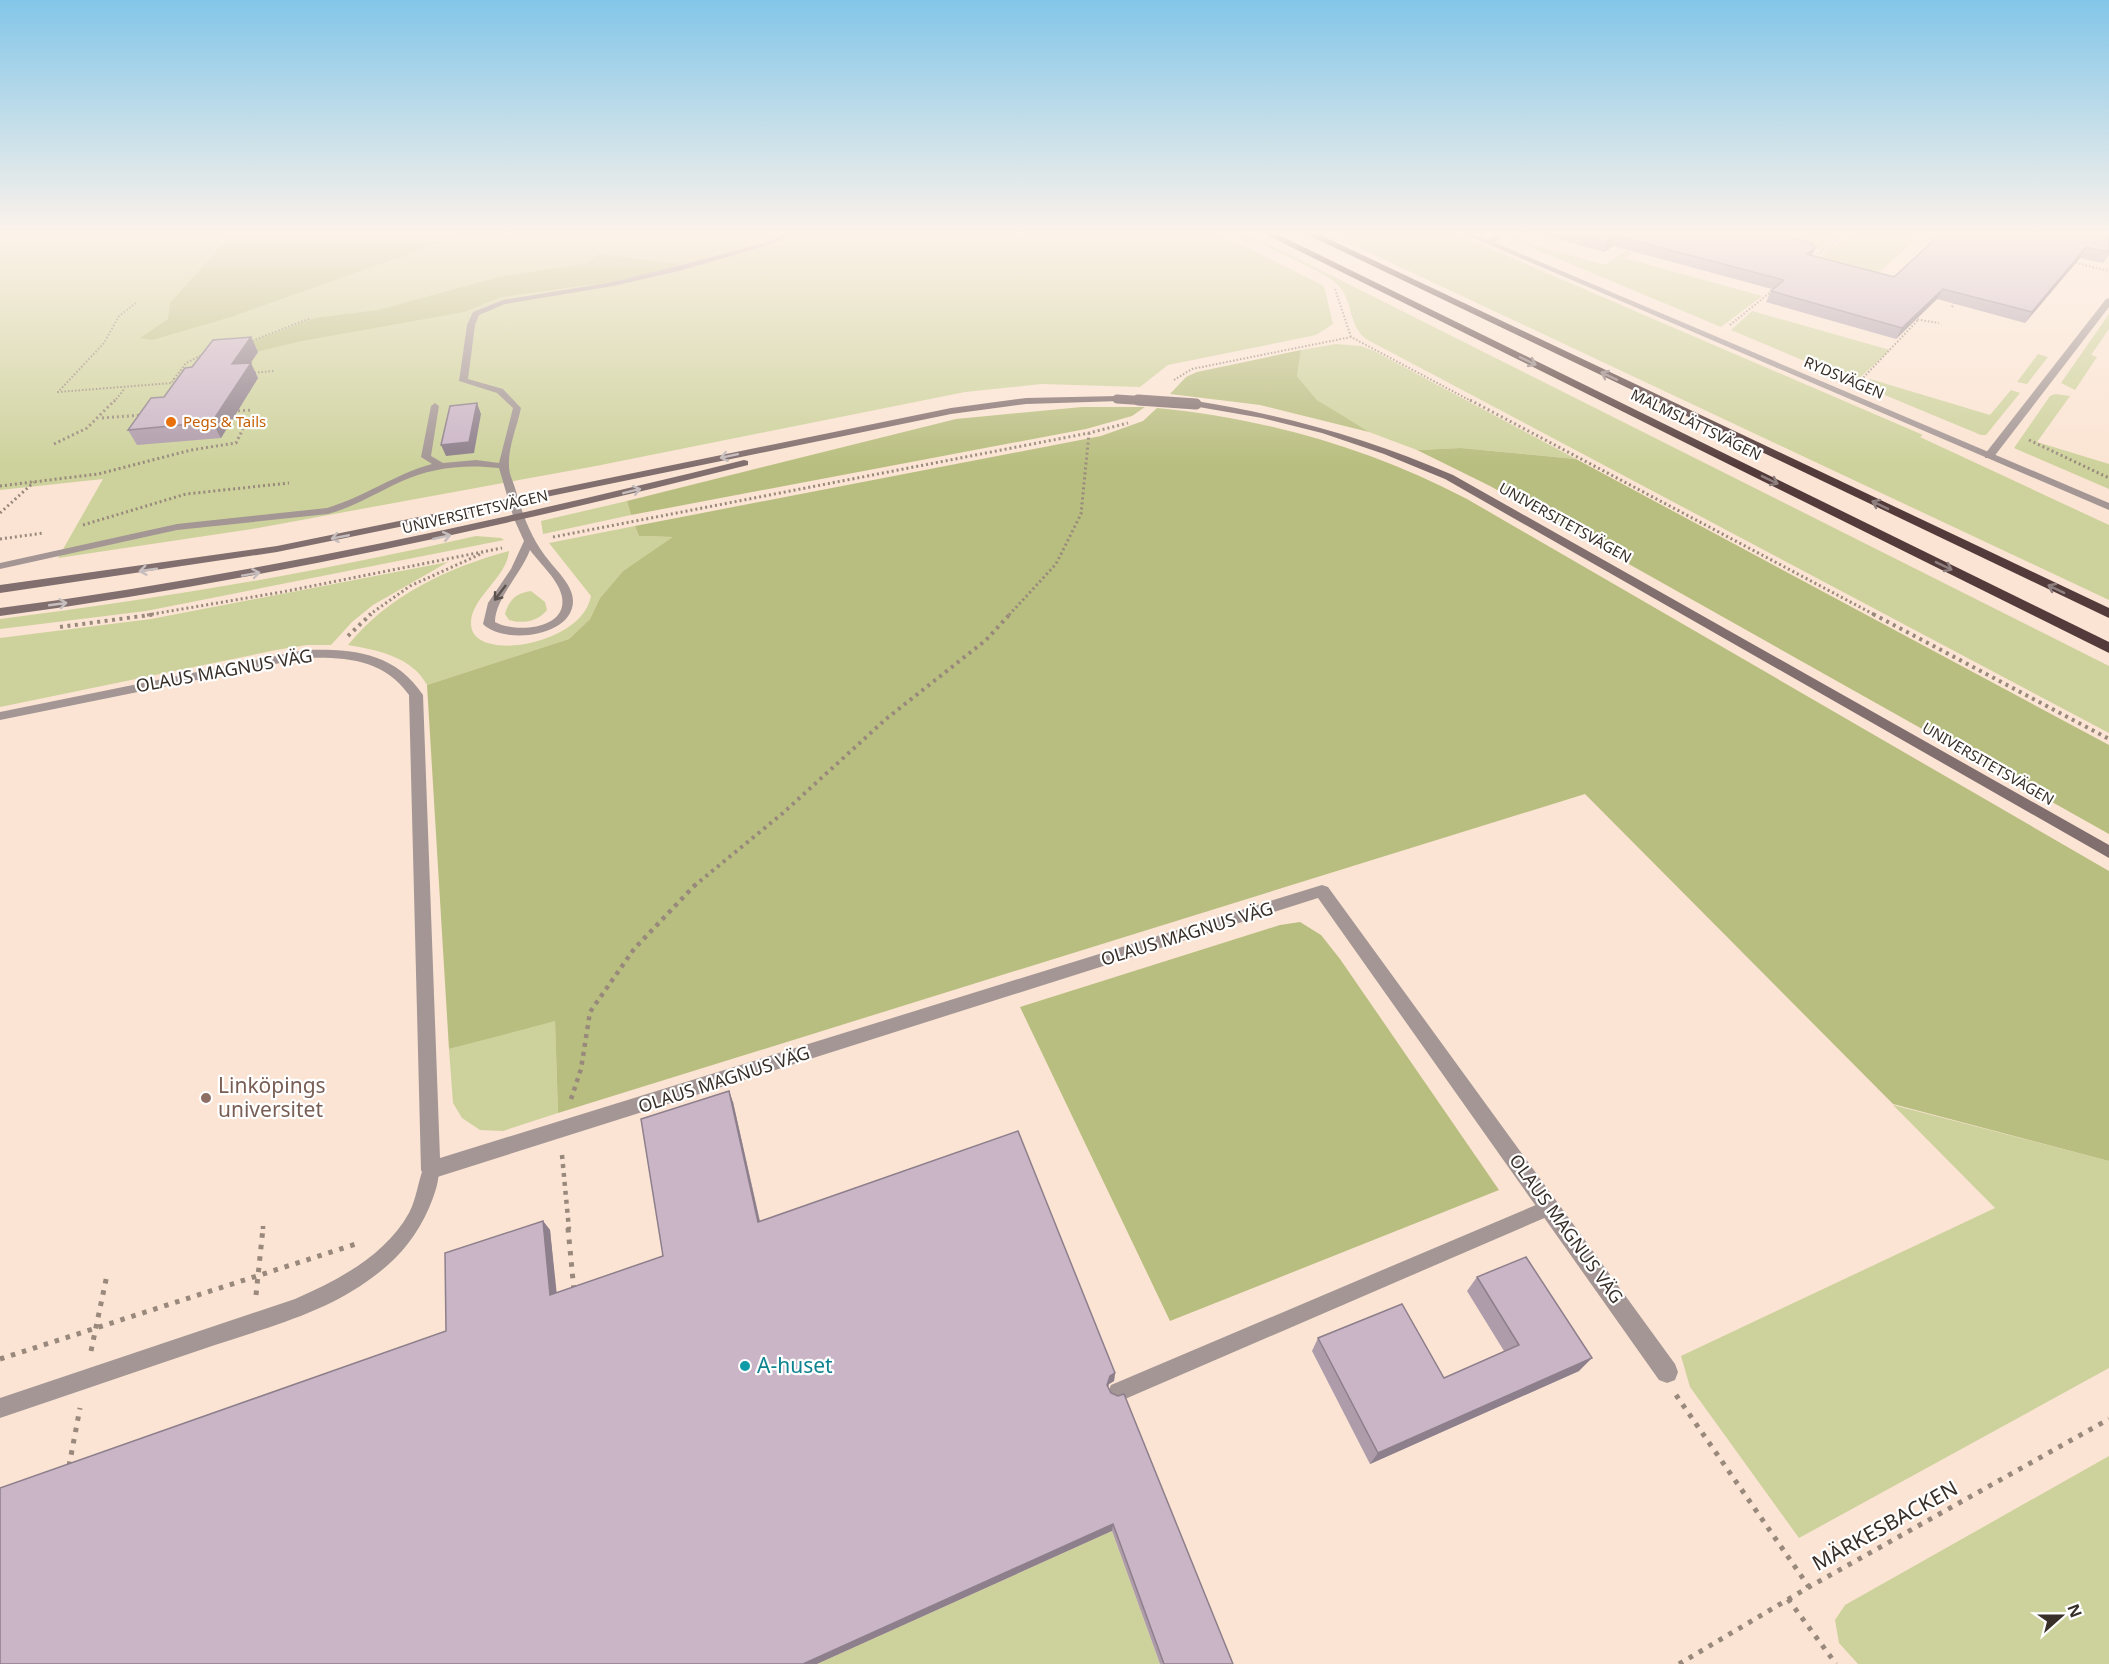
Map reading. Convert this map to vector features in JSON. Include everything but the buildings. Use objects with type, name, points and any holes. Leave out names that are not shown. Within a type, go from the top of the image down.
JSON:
[{"type":"highway","name":"MALMSLÄTTSVÄGEN","points":[[1425,311],[2109,648]]},
{"type":"highway","name":"MALMSLÄTTSVÄGEN","points":[[1472,311],[2109,614]]},
{"type":"main road","name":"UNIVERSITETSVÄGEN","points":[[0,589],[277,549],[951,411],[1026,401],[1117,399],[1196,404],[1241,410],[1318,427],[1400,454],[1449,477],[2109,852]]},
{"type":"main road","name":"UNIVERSITETSVÄGEN","points":[[0,612],[152,591],[400,546],[517,520],[951,411]]},
{"type":"street","name":"RYDSVÄGEN","points":[[1649,311],[2109,507]]},
{"type":"street","points":[[1989,456],[2102,311]]},
{"type":"street","name":"OLAUS MAGNUS VÄG","points":[[0,716],[305,654],[333,653],[359,657],[400,673],[416,695],[431,1170],[560,1132],[1322,891],[1667,1372]]},
{"type":"lane","points":[[485,311],[476,314],[471,325],[463,381],[494,386],[510,397],[517,408],[504,466],[517,520],[528,542],[561,584],[568,600],[566,611],[556,623],[541,629],[508,633],[497,630],[489,624],[488,614],[493,602],[514,574],[528,542]]},
{"type":"lane","points":[[435,406],[426,457],[440,465]]},
{"type":"lane","points":[[0,566],[168,528],[328,511],[342,507],[399,478],[440,465],[478,462],[504,466]]},
{"type":"lane","points":[[0,1407],[296,1308],[332,1293],[364,1274],[386,1257],[411,1227],[425,1201],[431,1170]]},
{"type":"lane","points":[[1118,1392],[1550,1207]]},
{"type":"path","points":[[126,311],[119,316],[104,343],[58,392],[125,387],[183,379]]},
{"type":"path","points":[[1343,311],[1351,337]]},
{"type":"path","points":[[1723,332],[1749,311]]},
{"type":"path","points":[[245,343],[311,318]]},
{"type":"path","points":[[1906,318],[1939,323]]},
{"type":"path","points":[[1855,387],[1918,320]]},
{"type":"path","points":[[1171,383],[1192,369],[1351,337],[2109,739]]},
{"type":"path","points":[[173,390],[172,381],[186,363],[209,353]]},
{"type":"path","points":[[243,374],[274,371]]},
{"type":"path","points":[[54,444],[91,427],[125,387]]},
{"type":"path","points":[[231,411],[253,410]]},
{"type":"path","points":[[101,418],[149,413]]},
{"type":"path","points":[[58,627],[117,621],[268,595],[1089,433],[1136,419]]},
{"type":"path","points":[[0,486],[98,474],[174,454],[236,443],[243,429]]},
{"type":"path","points":[[2009,431],[2109,478]]},
{"type":"path","points":[[575,1299],[560,1132],[581,1070],[590,1012],[634,949],[692,888],[783,813],[886,719],[986,640],[1056,564],[1081,514],[1089,433]]},
{"type":"path","points":[[0,513],[35,482]]},
{"type":"path","points":[[76,527],[186,494],[289,483]]},
{"type":"path","points":[[0,539],[50,533]]},
{"type":"path","points":[[259,1265],[263,1226]]},
{"type":"path","points":[[0,1359],[367,1241]]},
{"type":"path","points":[[99,1314],[107,1275]]},
{"type":"path","points":[[1667,1372],[1679,1401],[1809,1587]]},
{"type":"path","points":[[67,1478],[85,1379]]},
{"type":"path","name":"MÄRKESBACKEN","points":[[1679,1664],[1809,1587],[2109,1419]]},
{"type":"path","points":[[1788,1599],[1836,1664]]},
{"type":"green space","points":[[0,311],[1330,311],[1333,324],[1316,335],[1168,365],[1140,387],[1042,384],[965,392],[596,466],[252,529],[58,558],[103,479],[0,490]]},
{"type":"green space","points":[[169,311],[249,311],[152,340],[140,338],[168,319]]},
{"type":"green space","points":[[373,311],[467,311],[260,351],[221,353],[315,318]]},
{"type":"green space","points":[[1351,311],[1402,311],[2109,666],[2109,733],[1366,339],[1354,321]]},
{"type":"green space","points":[[1493,311],[1634,311],[1923,435],[1920,437],[2109,525],[2109,600]]},
{"type":"green space","points":[[1682,311],[1743,311],[1721,327]]},
{"type":"green space","points":[[1752,311],[1890,350],[1855,382],[1731,330]]},
{"type":"green space","points":[[2109,314],[2109,329],[2091,355],[2097,357],[2075,390],[2061,383]]},
{"type":"green space","points":[[1336,344],[1361,346],[1374,351],[1576,459],[1461,448],[1417,450],[1369,432],[1342,418],[1317,400],[1297,376],[1301,350]]},
{"type":"green space","points":[[1301,350],[1297,376],[1317,400],[1369,432],[1260,405],[1170,394],[1186,377],[1197,372]]},
{"type":"green space","points":[[2038,354],[2048,357],[2027,384],[2017,382]]},
{"type":"green space","points":[[1870,379],[1990,415],[2011,390],[2020,393],[1986,435],[1981,435],[1863,386]]},
{"type":"green space","points":[[2055,394],[2070,396],[2037,442],[2109,464],[2109,489],[2014,448],[2050,396]]},
{"type":"green space","points":[[1082,407],[1145,407],[1132,416],[1086,429],[631,515],[627,501],[956,419]]},
{"type":"green space","points":[[1157,408],[1238,420],[1317,438],[1430,481],[1467,499],[2109,871],[2109,1161],[1893,1104],[1585,794],[558,1113],[555,1021],[449,1049],[427,685],[569,639],[590,619],[600,598],[623,571],[673,537],[639,536],[635,526],[1101,436],[1143,421]]},
{"type":"green space","points":[[1461,448],[1576,459],[2109,745],[2109,834],[1490,486],[1417,450]]},
{"type":"green space","points":[[627,501],[631,515],[543,534],[541,521]]},
{"type":"green space","points":[[635,526],[639,536],[674,537],[623,571],[600,598],[590,619],[569,639],[427,685],[421,675],[403,661],[382,652],[348,645],[382,612],[421,586],[463,566],[509,551],[502,570],[476,605],[472,615],[471,624],[476,636],[489,643],[507,646],[550,637],[569,627],[584,613],[591,596],[549,543]]},
{"type":"green space","points":[[476,536],[504,540],[146,611],[0,629],[0,619],[239,584]]},
{"type":"green space","points":[[448,562],[373,605],[352,622],[331,645],[307,645],[276,650],[0,707],[0,638],[151,619]]},
{"type":"green space","points":[[531,591],[545,602],[547,610],[530,621],[509,620],[505,614],[511,601],[522,593]]},
{"type":"green space","points":[[1300,922],[1321,935],[1340,959],[1499,1190],[1170,1321],[1020,1007],[1280,925]]},
{"type":"green space","points":[[555,1020],[558,1113],[503,1131],[480,1130],[462,1118],[453,1103],[449,1049]]},
{"type":"green space","points":[[1893,1105],[2109,1161],[2109,1368],[1799,1538],[1690,1387],[1681,1356],[1995,1208]]},
{"type":"green space","points":[[2109,1456],[2109,1664],[1858,1664],[1839,1643],[1835,1620],[1845,1605]]},
{"type":"green space","points":[[1112,1531],[1160,1664],[817,1664]]},
{"type":"place","name":"Pegs & Tails","points":[[171,422]]},
{"type":"place","name":"Linköpings universitet","points":[[206,1098]]},
{"type":"place","name":"A-huset","points":[[745,1366]]}]
